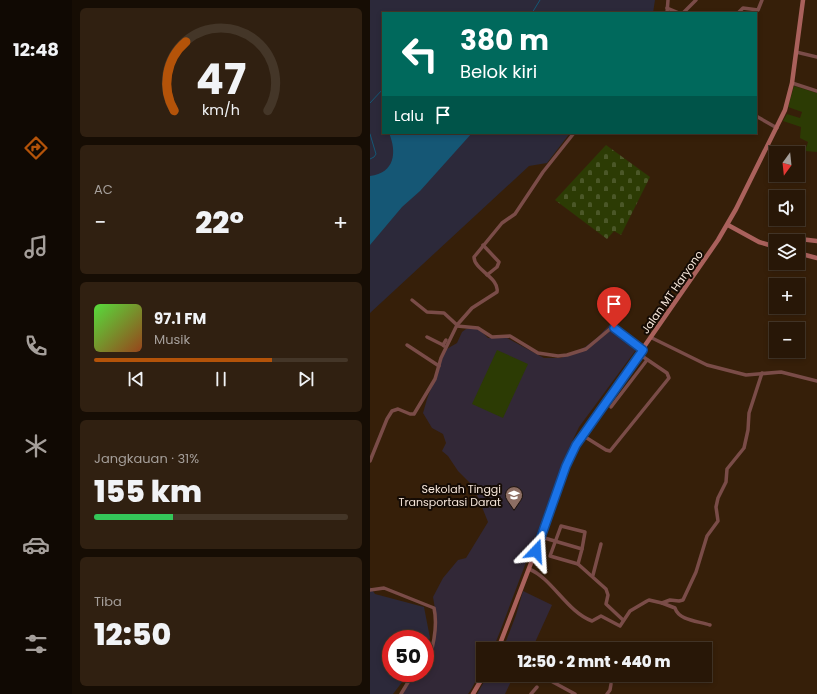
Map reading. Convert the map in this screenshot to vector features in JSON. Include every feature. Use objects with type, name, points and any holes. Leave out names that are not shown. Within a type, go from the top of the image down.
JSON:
[{"type":"main road","name":"Jalan MT Haryono","points":[[501,642],[541,537],[566,466],[582,435],[652,338],[728,224],[777,128],[785,110],[792,83],[803,0]]},
{"type":"main road","points":[[728,224],[747,235],[769,245]]},
{"type":"main road","points":[[805,240],[817,241]]},
{"type":"main road","points":[[805,255],[817,258]]},
{"type":"main road","points":[[473,694],[480,682]]},
{"type":"street","points":[[667,11],[668,0]]},
{"type":"street","points":[[683,12],[696,0]]},
{"type":"street","points":[[739,12],[742,8],[758,10],[762,0]]},
{"type":"street","points":[[796,52],[817,57]]},
{"type":"street","points":[[792,83],[817,90]]},
{"type":"street","points":[[757,117],[777,128]]},
{"type":"street","points":[[370,461],[390,414],[398,409],[414,414],[435,379],[439,366],[457,326],[472,308],[496,293],[496,286],[474,259],[483,245],[502,223],[515,214],[543,172],[573,134]]},
{"type":"street","points":[[483,245],[499,262],[497,267],[487,275]]},
{"type":"street","points":[[412,300],[427,312],[444,313],[457,326],[478,328],[492,337],[510,336],[538,353],[558,356],[567,355],[586,349],[610,329],[614,328],[643,350]]},
{"type":"street","points":[[427,337],[447,348]]},
{"type":"street","points":[[652,338],[707,365],[746,375],[781,372],[817,381]]},
{"type":"street","points":[[443,345],[446,340]]},
{"type":"street","points":[[407,345],[439,366]]},
{"type":"street","points":[[582,435],[606,450],[610,451],[614,449],[669,378],[667,373],[639,354]]},
{"type":"street","points":[[611,407],[647,360]]},
{"type":"street","points":[[662,604],[670,600],[683,600],[696,572],[707,536],[718,521],[717,503],[726,482],[727,469],[744,448],[748,430],[749,413],[762,373]]},
{"type":"street","points":[[578,564],[584,532],[561,526],[551,557],[578,564],[593,575],[608,592],[606,604],[624,620]]},
{"type":"street","points":[[541,537],[582,549]]},
{"type":"street","points":[[593,575],[601,544]]},
{"type":"street","points":[[529,569],[537,574],[572,608],[589,620],[594,621],[601,616],[620,626],[630,612],[649,600],[675,608],[676,612],[689,620],[710,625]]},
{"type":"street","points":[[370,589],[384,588],[434,608],[434,633]]},
{"type":"street","points":[[401,694],[409,682]]},
{"type":"street","points":[[553,682],[575,694]]},
{"type":"street","points":[[607,694],[610,690],[611,684]]},
{"type":"street","points":[[531,694],[537,686]]},
{"type":"shaded area","points":[[370,0],[655,0],[653,12],[382,12],[382,134],[569,134],[547,163],[529,166],[370,313]]},
{"type":"shaded area","name":"Sekolah Tinggi Transportasi Darat","points":[[610,324],[638,347],[579,427],[569,448],[496,642],[476,642],[476,680],[472,688],[468,694],[402,694],[410,682],[434,682],[434,638],[436,615],[433,597],[443,578],[458,560],[466,558],[488,522],[474,491],[475,488],[458,471],[448,456],[442,451],[446,443],[443,434],[432,428],[423,413],[445,350],[457,343],[462,332],[466,329],[473,328],[480,330],[488,338],[507,338],[544,358],[561,358],[585,347],[598,337]]},
{"type":"shaded area","points":[[370,587],[375,594],[424,607],[428,630],[382,630],[382,682],[402,682],[393,694],[370,694]]},
{"type":"shaded area","points":[[523,591],[552,605],[535,642],[506,642]]},
{"type":"shaded area","points":[[484,682],[511,682],[505,694],[477,694]]},
{"type":"green space","points":[[794,86],[817,93],[817,152],[805,151],[808,142],[800,138],[801,127],[783,121],[787,114],[800,118],[802,112],[788,107]]},
{"type":"green space","points":[[606,145],[650,177],[621,235],[614,231],[607,239],[555,200]]},
{"type":"green space","points":[[497,350],[528,364],[503,418],[472,404]]},
{"type":"water","points":[[389,134],[471,134],[420,191],[402,207],[370,245],[370,176],[385,171],[389,166],[393,154],[392,140]]},
{"type":"waterway","points":[[533,12],[540,0]]},
{"type":"waterway","points":[[370,103],[382,90]]},
{"type":"waterway","points":[[370,134],[376,154],[370,159]]},
{"type":"place","name":"Sekolah Tinggi Transportasi Darat","points":[[514,510]]},
{"type":"route","points":[[536,551],[566,466],[576,445],[612,390],[643,350],[614,328]]}]
